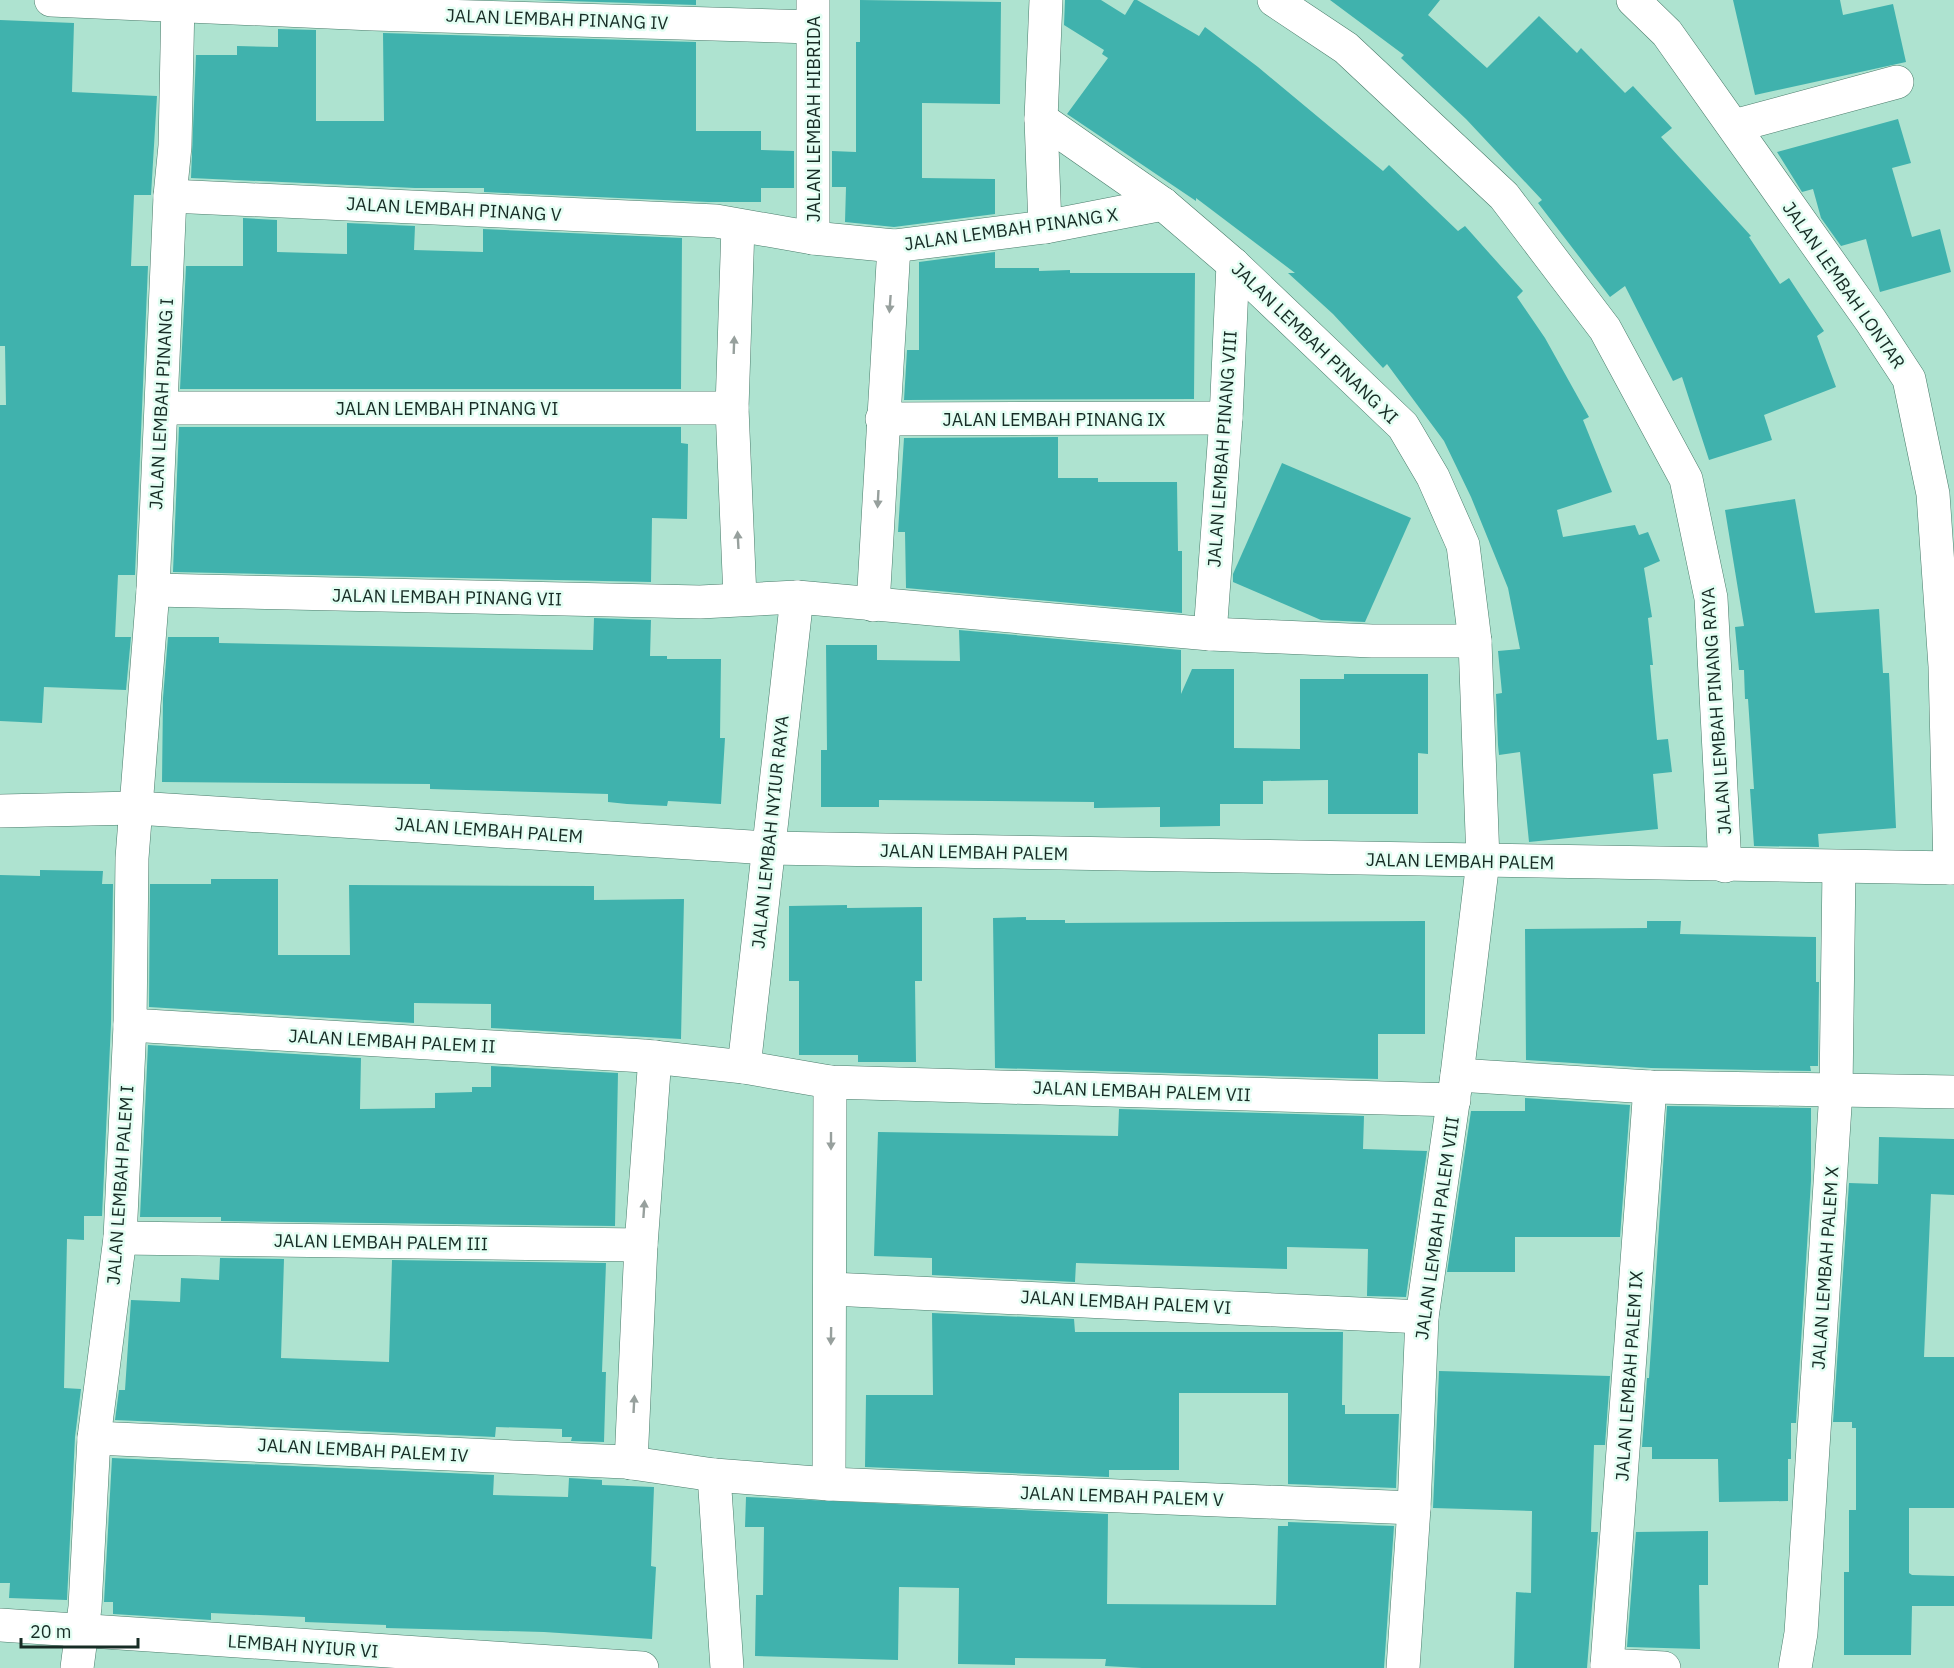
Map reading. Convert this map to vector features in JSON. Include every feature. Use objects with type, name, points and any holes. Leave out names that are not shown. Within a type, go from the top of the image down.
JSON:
[{"type":"street","name":"JALAN LEMBAH PINANG IV","points":[[51,0],[812,14]]},
{"type":"street","points":[[1045,227],[1041,119],[1046,0]]},
{"type":"street","name":"JALAN LEMBAH PINANG RAYA","points":[[1274,0],[1346,48],[1504,196],[1605,329],[1686,479],[1712,598],[1725,866]]},
{"type":"street","name":"JALAN LEMBAH LONTAR","points":[[1633,0],[1667,33],[1872,321],[1908,379],[1933,494],[1945,666],[1952,868]]},
{"type":"street","name":"JALAN LEMBAH PINANG I","points":[[136,808],[153,591],[170,196],[175,146],[178,3]]},
{"type":"street","name":"JALAN LEMBAH HIBRIDA","points":[[812,14],[813,238]]},
{"type":"street","points":[[1734,126],[1897,82]]},
{"type":"street","name":"JALAN LEMBAH PINANG XI","points":[[1041,119],[1163,204],[1233,264],[1403,426],[1432,477],[1463,545],[1475,641],[1483,861]]},
{"type":"street","name":"JALAN LEMBAH PINANG V","points":[[170,196],[716,221],[813,238]]},
{"type":"street","name":"JALAN LEMBAH PINANG X","points":[[813,238],[894,246],[1045,227],[1163,204]]},
{"type":"street","points":[[738,226],[732,408],[740,598]]},
{"type":"street","points":[[894,246],[882,419],[873,605],[1210,634],[1372,641],[1475,641]]},
{"type":"street","name":"JALAN LEMBAH PINANG VIII","points":[[1210,634],[1226,418],[1233,264]]},
{"type":"street","name":"JALAN LEMBAH PINANG VI","points":[[162,408],[732,408]]},
{"type":"street","name":"JALAN LEMBAH PINANG IX","points":[[882,419],[1226,418]]},
{"type":"street","name":"JALAN LEMBAH PINANG VII","points":[[153,591],[700,602],[740,598],[797,597],[873,605]]},
{"type":"street","name":"JALAN LEMBAH NYIUR RAYA","points":[[744,1067],[797,597]]},
{"type":"street","name":"JALAN LEMBAH PALEM","points":[[0,811],[136,808],[768,848],[1839,868],[1952,868]]},
{"type":"street","name":"JALAN LEMBAH PALEM I","points":[[77,1668],[85,1607],[94,1438],[120,1238],[130,1025],[132,858],[136,808]]},
{"type":"street","name":"JALAN LEMBAH PALEM VIII","points":[[1403,1668],[1414,1508],[1422,1317],[1455,1088],[1483,861]]},
{"type":"street","name":"JALAN LEMBAH PALEM X","points":[[1795,1668],[1801,1634],[1836,1091],[1839,868]]},
{"type":"street","name":"JALAN LEMBAH PALEM II","points":[[130,1025],[655,1057],[744,1067]]},
{"type":"street","points":[[631,1463],[641,1245],[655,1057]]},
{"type":"street","name":"JALAN LEMBAH PALEM VII","points":[[744,1067],[831,1082],[1455,1088],[1650,1086],[1954,1092]]},
{"type":"street","points":[[829,1484],[831,1082]]},
{"type":"street","name":"JALAN LEMBAH PALEM IX","points":[[1607,1667],[1650,1086]]},
{"type":"street","name":"JALAN LEMBAH PALEM III","points":[[120,1238],[641,1245]]},
{"type":"street","name":"JALAN LEMBAH PALEM VI","points":[[831,1289],[1422,1317]]},
{"type":"street","name":"JALAN LEMBAH PALEM IV","points":[[94,1438],[631,1463],[714,1475]]},
{"type":"street","points":[[714,1475],[727,1668]]},
{"type":"street","name":"JALAN LEMBAH PALEM V","points":[[714,1475],[829,1484],[1414,1508]]},
{"type":"street","name":"LEMBAH NYIUR VI","points":[[0,1625],[642,1668]]},
{"type":"street","points":[[1607,1667],[1664,1668]]},
{"type":"building","points":[[534,0],[696,0],[696,5]]},
{"type":"building","points":[[860,0],[1001,2],[1000,104],[922,103],[922,178],[995,179],[995,214],[894,227],[845,222],[846,187],[832,187],[832,151],[856,152],[856,42],[860,42]]},
{"type":"building","points":[[1065,0],[1101,0],[1125,15],[1134,0],[1137,0],[1199,36],[1205,27],[1258,67],[1383,171],[1389,165],[1458,231],[1465,226],[1523,291],[1517,297],[1545,338],[1589,417],[1583,420],[1612,492],[1557,510],[1563,537],[1635,525],[1639,535],[1648,532],[1660,561],[1644,568],[1652,617],[1648,618],[1657,740],[1668,739],[1672,772],[1653,774],[1658,829],[1529,842],[1520,752],[1499,755],[1498,745],[1496,694],[1502,693],[1498,651],[1520,649],[1508,588],[1471,497],[1444,441],[1387,364],[1383,368],[1333,314],[1288,273],[1295,273],[1196,198],[1196,201],[1067,114],[1108,58],[1102,54],[1104,50],[1064,25]]},
{"type":"building","points":[[1330,0],[1440,0],[1428,15],[1487,68],[1539,16],[1577,53],[1581,48],[1625,93],[1633,86],[1672,128],[1661,137],[1751,236],[1749,237],[1780,284],[1789,278],[1824,331],[1817,336],[1836,387],[1764,415],[1772,440],[1709,460],[1682,377],[1673,381],[1625,286],[1610,297],[1538,203],[1542,200],[1466,119],[1401,58],[1404,55]]},
{"type":"building","points":[[1733,0],[1840,0],[1843,15],[1893,4],[1906,62],[1755,95]]},
{"type":"building","points":[[0,20],[74,23],[72,92],[157,96],[151,195],[134,195],[131,266],[148,266],[135,575],[118,575],[115,637],[131,637],[126,690],[44,687],[42,723],[0,721],[0,405],[6,405],[5,346],[0,346]]},
{"type":"building","points":[[278,29],[316,30],[316,121],[384,121],[383,33],[696,42],[696,131],[761,131],[761,150],[794,151],[794,188],[761,188],[761,202],[708,202],[484,192],[484,188],[415,188],[191,178],[196,55],[237,55],[237,46],[278,47]]},
{"type":"building","points":[[1898,119],[1911,163],[1892,168],[1912,237],[1940,229],[1951,272],[1880,292],[1866,239],[1841,246],[1821,218],[1813,189],[1802,192],[1777,152]]},
{"type":"building","points":[[243,218],[277,220],[277,252],[347,254],[347,223],[415,226],[414,250],[483,252],[483,229],[682,238],[681,389],[180,389],[186,266],[243,266]]},
{"type":"building","points":[[995,252],[995,268],[1039,268],[1039,271],[1070,270],[1070,273],[1195,273],[1194,399],[904,400],[907,350],[919,350],[919,262]]},
{"type":"building","points":[[179,427],[681,427],[681,443],[688,444],[687,519],[652,518],[651,582],[173,572]]},
{"type":"building","points":[[1058,437],[1058,478],[1098,478],[1098,482],[1177,482],[1178,551],[1182,551],[1182,613],[906,588],[905,532],[898,532],[904,438]]},
{"type":"building","points":[[1282,463],[1411,518],[1365,622],[1321,620],[1233,582],[1233,574]]},
{"type":"building","points":[[1795,499],[1815,613],[1879,609],[1883,673],[1889,673],[1896,828],[1818,834],[1819,847],[1754,846],[1750,789],[1754,789],[1748,699],[1745,699],[1744,670],[1739,670],[1735,627],[1744,626],[1725,510]]},
{"type":"building","points":[[594,618],[651,620],[650,656],[667,656],[667,659],[721,659],[720,738],[725,738],[721,804],[668,801],[667,806],[627,804],[608,802],[608,794],[430,789],[430,784],[162,782],[163,698],[168,637],[219,637],[219,643],[593,650]]},
{"type":"building","points":[[959,630],[1181,650],[1181,694],[1192,669],[1234,669],[1234,748],[1300,749],[1300,679],[1344,679],[1344,674],[1428,674],[1428,754],[1418,753],[1418,814],[1328,814],[1328,780],[1263,781],[1263,804],[1220,804],[1220,826],[1160,827],[1160,807],[1094,808],[1094,802],[879,800],[879,807],[821,807],[821,750],[827,750],[826,645],[877,645],[877,660],[960,661]]},
{"type":"building","points":[[40,870],[103,871],[102,884],[113,884],[111,1024],[102,1216],[84,1216],[84,1240],[67,1239],[64,1388],[81,1389],[75,1437],[67,1600],[9,1598],[10,1583],[0,1583],[0,875],[40,876]]},
{"type":"building","points":[[211,879],[278,879],[278,955],[350,955],[349,885],[594,886],[594,900],[684,899],[681,1039],[491,1028],[491,1004],[414,1003],[414,1023],[149,1007],[150,884],[211,884]]},
{"type":"building","points":[[847,905],[847,908],[922,907],[922,981],[915,981],[916,1062],[858,1062],[858,1055],[799,1055],[799,981],[789,981],[789,906]]},
{"type":"building","points":[[1026,917],[1026,920],[1065,920],[1065,923],[1425,921],[1425,1034],[1378,1034],[1378,1079],[995,1068],[993,918]]},
{"type":"building","points":[[1647,921],[1681,921],[1680,934],[1816,937],[1816,982],[1819,982],[1818,1066],[1810,1066],[1811,1071],[1651,1068],[1526,1060],[1525,929],[1647,928]]},
{"type":"building","points":[[148,1045],[361,1058],[360,1109],[435,1108],[435,1093],[472,1092],[472,1087],[491,1087],[491,1066],[618,1073],[615,1226],[221,1221],[221,1217],[140,1217]]},
{"type":"building","points":[[1525,1098],[1630,1105],[1620,1237],[1515,1237],[1515,1272],[1447,1272],[1471,1111],[1525,1111]]},
{"type":"building","points":[[1667,1106],[1811,1108],[1811,1181],[1796,1423],[1791,1423],[1791,1459],[1788,1459],[1788,1501],[1719,1502],[1718,1459],[1652,1459],[1652,1447],[1642,1447],[1647,1378],[1649,1378]]},
{"type":"building","points":[[1119,1109],[1364,1116],[1363,1149],[1427,1151],[1406,1297],[1367,1296],[1368,1249],[1287,1247],[1287,1269],[1076,1263],[1075,1282],[932,1275],[932,1258],[874,1256],[878,1132],[1118,1136]]},
{"type":"building","points":[[1879,1137],[1954,1139],[1954,1195],[1931,1194],[1924,1357],[1954,1357],[1954,1508],[1909,1508],[1909,1573],[1954,1576],[1954,1606],[1912,1606],[1911,1655],[1844,1655],[1844,1572],[1849,1572],[1849,1510],[1856,1510],[1856,1428],[1852,1428],[1852,1422],[1833,1422],[1849,1183],[1878,1184]]},
{"type":"building","points":[[220,1258],[284,1259],[281,1358],[389,1362],[392,1260],[606,1263],[602,1372],[606,1372],[604,1442],[571,1441],[572,1437],[562,1437],[562,1429],[496,1427],[495,1437],[115,1420],[119,1390],[125,1390],[131,1300],[180,1302],[181,1278],[219,1280]]},
{"type":"building","points":[[932,1313],[1074,1319],[1075,1332],[1343,1332],[1342,1405],[1345,1405],[1345,1414],[1399,1414],[1396,1488],[1288,1484],[1288,1393],[1179,1393],[1179,1470],[1109,1470],[1109,1477],[865,1467],[866,1395],[933,1395]]},
{"type":"building","points":[[1439,1371],[1610,1376],[1605,1445],[1594,1445],[1591,1532],[1598,1532],[1587,1668],[1514,1668],[1516,1592],[1531,1593],[1532,1511],[1433,1508]]},
{"type":"building","points":[[112,1458],[494,1475],[493,1495],[568,1497],[569,1478],[602,1480],[602,1485],[654,1487],[651,1566],[656,1567],[652,1639],[544,1632],[386,1628],[386,1625],[305,1622],[305,1617],[211,1613],[211,1620],[113,1614],[113,1602],[104,1602]]},
{"type":"building","points":[[746,1497],[1108,1514],[1107,1604],[1276,1605],[1278,1526],[1288,1526],[1288,1522],[1394,1526],[1384,1668],[1142,1668],[1105,1666],[1106,1659],[1015,1658],[1015,1665],[958,1664],[959,1588],[899,1587],[898,1660],[755,1656],[756,1595],[763,1595],[764,1527],[745,1527]]},
{"type":"building","points":[[1708,1531],[1708,1585],[1699,1585],[1700,1649],[1627,1647],[1636,1532]]}]
